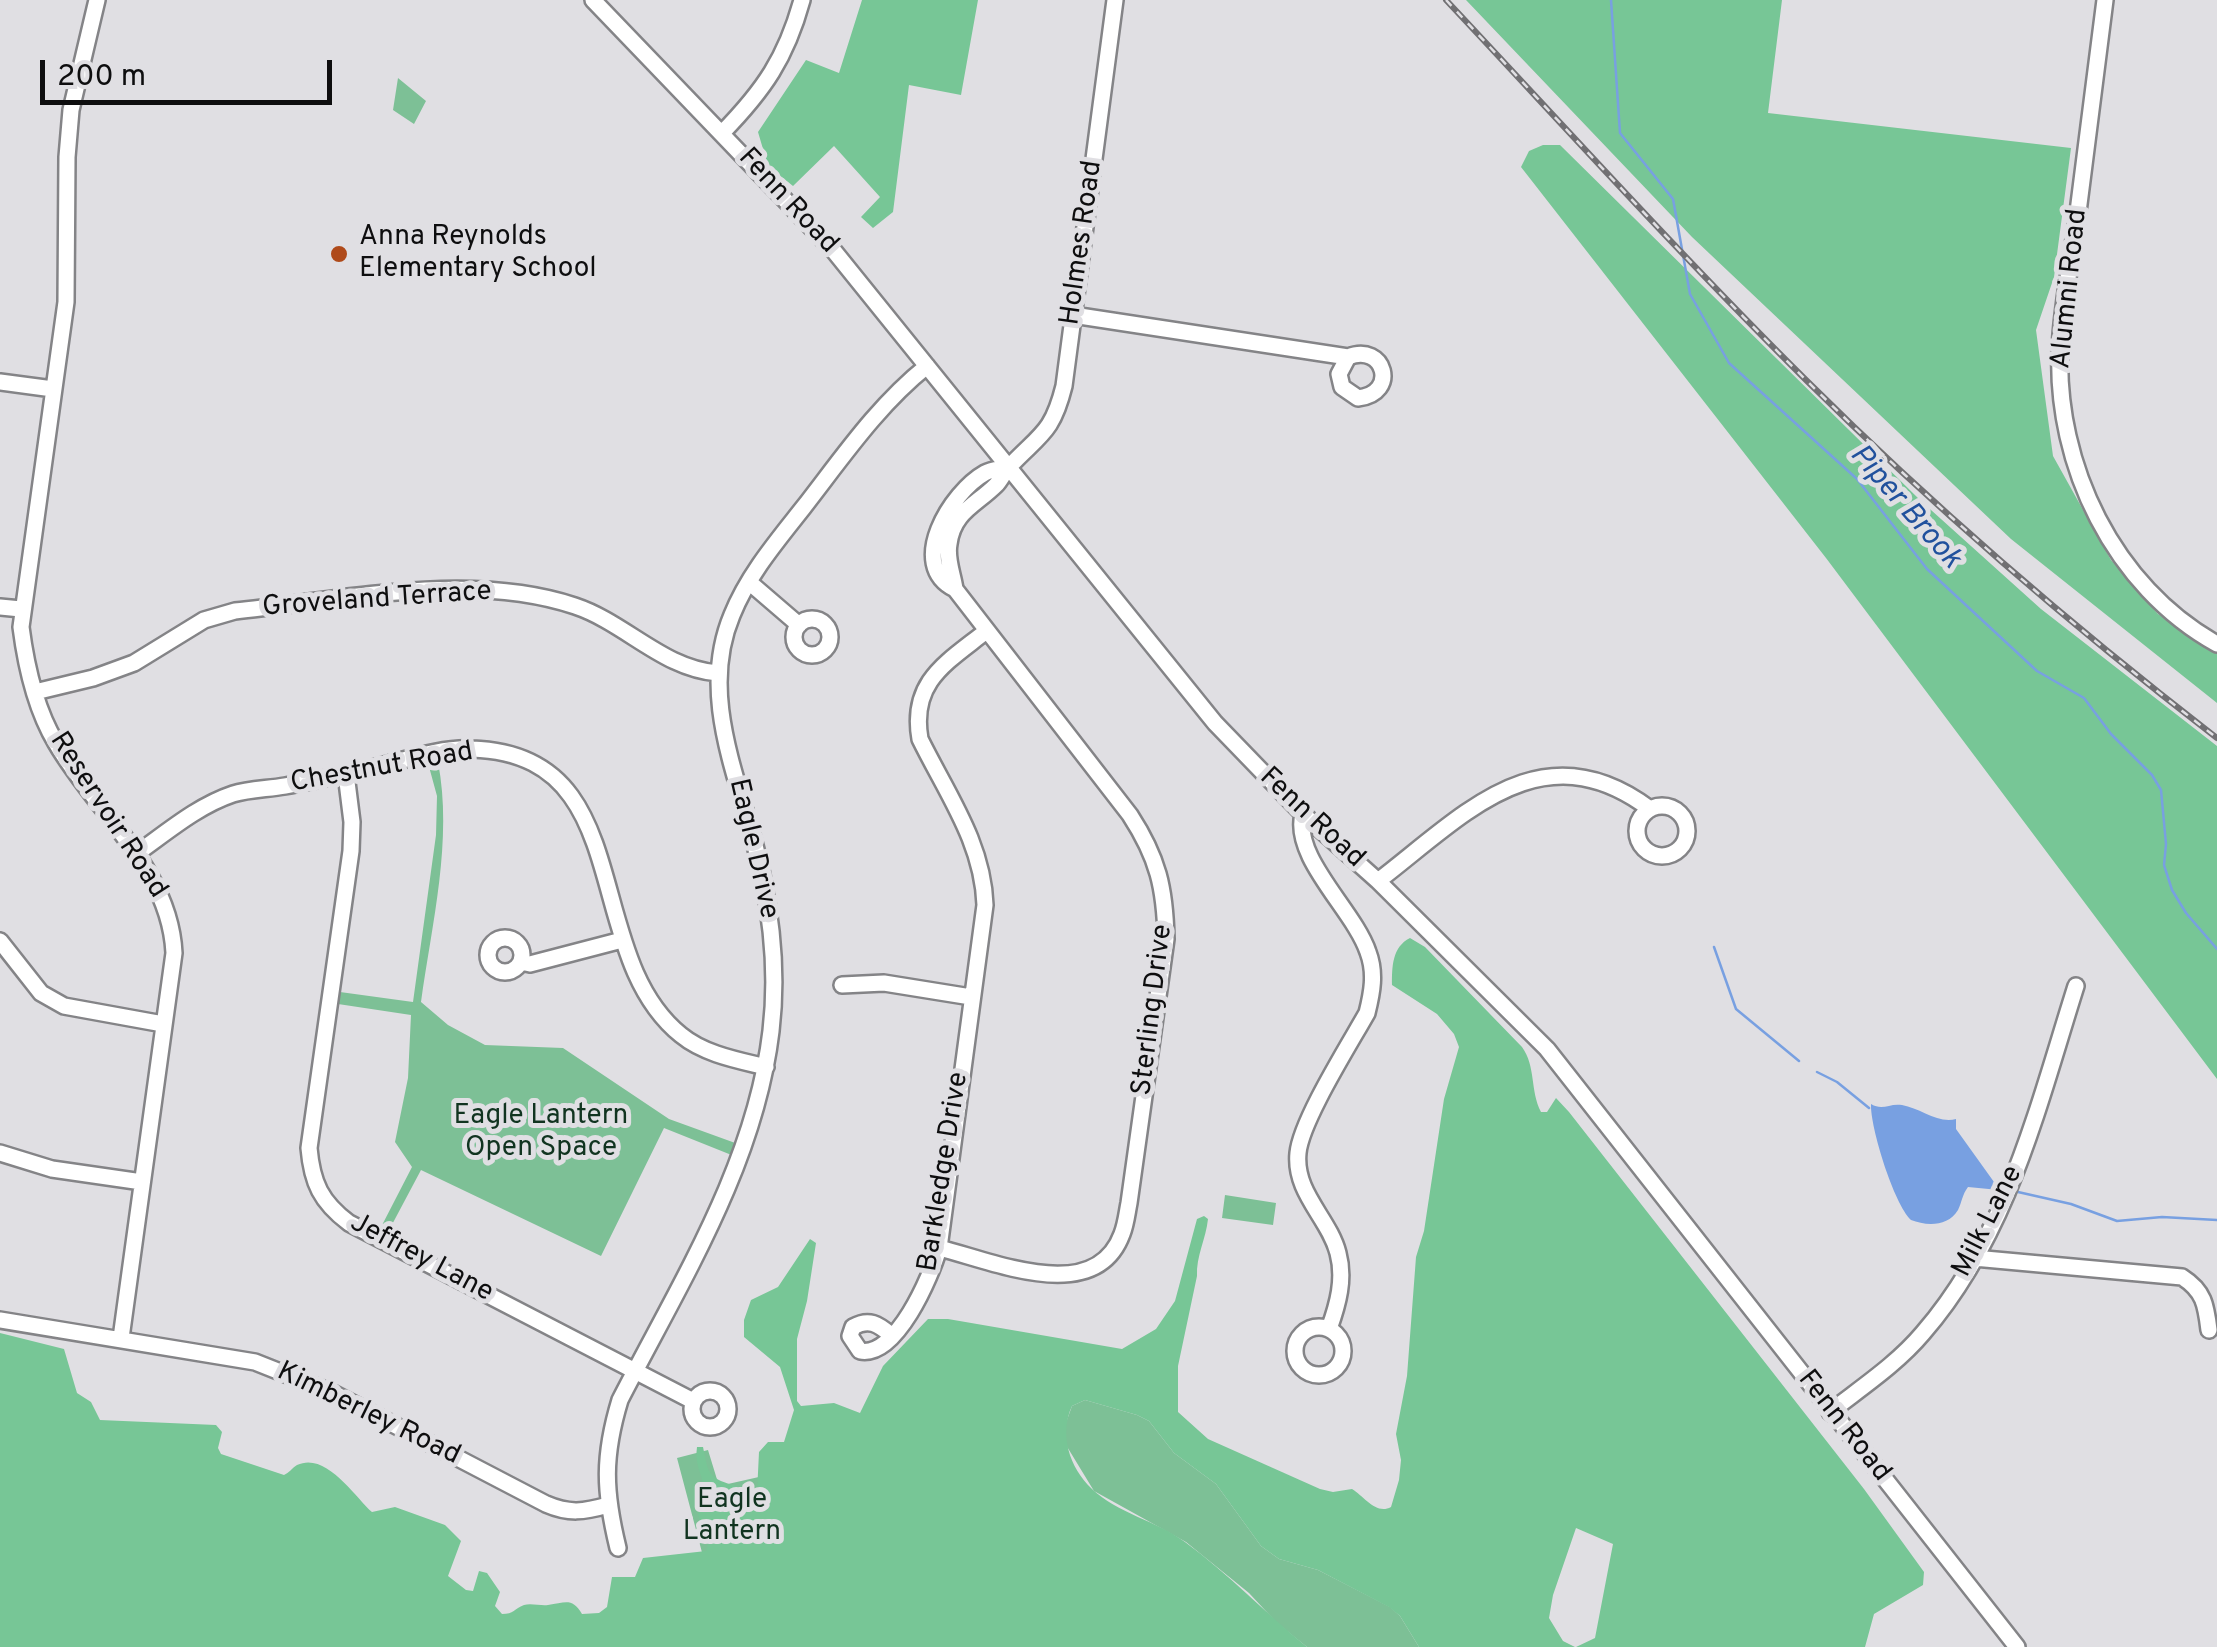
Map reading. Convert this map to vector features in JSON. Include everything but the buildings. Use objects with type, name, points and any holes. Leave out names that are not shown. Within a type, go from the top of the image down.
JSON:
[{"type":"street","name":"Reservoir Road","points":[[97,0],[71,110],[66,302],[22,609],[26,660],[56,745],[136,854],[166,904],[172,926],[174,953],[121,1338]]},
{"type":"street","points":[[722,133],[757,97],[778,66],[802,0]]},
{"type":"street","name":"Holmes Road","points":[[1008,467],[1042,438],[1057,414],[1115,0]]},
{"type":"street","name":"Alumni Road","points":[[2105,0],[2060,349],[2063,414],[2085,490],[2098,520],[2123,558],[2159,604],[2217,644]]},
{"type":"street","name":"Fenn Road","points":[[604,4],[834,251],[1196,701],[1303,814],[1378,881],[1547,1049],[2017,1647]]},
{"type":"street","points":[[1073,314],[1348,358]]},
{"type":"street","name":"Eagle Drive","points":[[618,1548],[608,1504],[606,1465],[610,1432],[620,1400],[740,1160],[766,1067],[773,986],[770,931],[763,877],[724,734],[718,673],[731,615],[749,582],[858,436],[892,396],[927,366]]},
{"type":"street","points":[[0,382],[53,390]]},
{"type":"street","name":"Sterling Drive","points":[[939,1248],[1053,1276],[1079,1274],[1107,1258],[1122,1235],[1129,1203],[1166,939],[1166,904],[1151,847],[955,589],[948,548],[952,530],[963,511],[996,485],[1008,467]]},
{"type":"street","points":[[749,582],[799,625]]},
{"type":"street","name":"Groveland Terrace","points":[[35,692],[93,678],[134,662],[204,620],[235,611],[464,590],[502,590],[577,606],[685,668],[718,673]]},
{"type":"street","points":[[0,607],[22,609]]},
{"type":"street","name":"Barkledge Drive","points":[[890,1335],[924,1292],[939,1248],[985,905],[984,876],[976,847],[920,739],[917,720],[926,686],[938,669],[986,632]]},
{"type":"street","name":"Chestnut Road","points":[[136,854],[200,810],[236,793],[470,748],[530,761],[553,777],[584,813],[596,840],[622,940],[642,992],[683,1038],[708,1051],[766,1067]]},
{"type":"street","name":"Jeffrey Lane","points":[[346,774],[351,851],[309,1148],[318,1194],[349,1223],[693,1402]]},
{"type":"street","points":[[1378,881],[1490,795],[1522,780],[1562,776],[1602,782],[1630,794],[1650,809]]},
{"type":"street","points":[[1303,814],[1301,835],[1368,951],[1373,972],[1367,1014],[1305,1129],[1298,1154],[1300,1178],[1337,1248],[1342,1272],[1339,1300],[1329,1329]]},
{"type":"street","points":[[1316,865],[1319,856],[1335,843]]},
{"type":"street","points":[[521,962],[530,964],[622,940]]},
{"type":"street","points":[[0,941],[41,993],[64,1006],[163,1024]]},
{"type":"street","points":[[842,985],[884,983],[972,997]]},
{"type":"street","name":"Milk Lane","points":[[1830,1412],[1893,1364],[1922,1334],[1974,1258],[2012,1183],[2076,986]]},
{"type":"street","points":[[0,1153],[52,1169],[142,1182]]},
{"type":"street","points":[[1974,1258],[2182,1278],[2195,1286],[2205,1301],[2209,1330]]},
{"type":"street","name":"Kimberley Road","points":[[0,1320],[255,1362],[292,1375],[565,1512],[586,1512],[608,1504]]},
{"type":"green space","points":[[862,0],[978,0],[961,95],[909,85],[893,212],[873,228],[861,217],[880,197],[834,146],[793,186],[768,166],[758,132],[806,60],[839,73]]},
{"type":"green space","points":[[1466,0],[1782,0],[1768,113],[2071,148],[2054,277],[2036,330],[2053,456],[2111,560],[2158,614],[2217,648],[2217,703],[2011,539],[1692,237]]},
{"type":"green space","points":[[398,78],[426,101],[414,124],[393,110]]},
{"type":"green space","points":[[1543,145],[1560,145],[1921,501],[2041,609],[2217,746],[2217,1079],[1826,558],[1521,167],[1529,151]]},
{"type":"green space","name":"Eagle Lantern Open Space","points":[[438,762],[442,851],[421,1002],[448,1025],[485,1045],[563,1048],[669,1119],[738,1144],[734,1156],[664,1128],[601,1256],[421,1170],[387,1234],[379,1231],[412,1167],[395,1142],[408,1078],[411,1015],[338,1004],[340,992],[413,1002],[436,835],[437,796],[428,763]]},
{"type":"green space","points":[[1410,938],[1425,947],[1522,1047],[1541,1112],[1547,1112],[1556,1098],[1569,1112],[1864,1489],[1924,1572],[1923,1585],[1874,1614],[1865,1647],[1576,1647],[1595,1638],[1613,1544],[1576,1528],[1549,1618],[1563,1641],[1575,1647],[1419,1647],[1400,1616],[1389,1607],[1318,1570],[1279,1559],[1261,1546],[1216,1484],[1174,1453],[1149,1421],[1085,1400],[1072,1406],[1066,1428],[1072,1460],[1092,1489],[1185,1542],[1307,1647],[0,1647],[0,1333],[64,1349],[77,1393],[91,1402],[100,1420],[216,1425],[222,1432],[218,1448],[221,1454],[284,1475],[297,1465],[319,1464],[339,1478],[372,1512],[395,1507],[445,1525],[461,1541],[448,1576],[473,1591],[479,1571],[487,1573],[500,1592],[495,1606],[502,1614],[527,1604],[568,1602],[582,1614],[599,1613],[607,1607],[612,1577],[635,1577],[643,1558],[706,1551],[708,1544],[698,1514],[704,1486],[697,1447],[703,1447],[713,1476],[757,1493],[759,1452],[768,1442],[784,1442],[794,1410],[780,1367],[744,1337],[744,1320],[751,1300],[778,1287],[810,1239],[816,1243],[797,1339],[797,1401],[801,1406],[834,1403],[860,1413],[883,1366],[928,1319],[948,1319],[1122,1349],[1156,1329],[1175,1301],[1197,1219],[1204,1216],[1207,1226],[1178,1366],[1178,1412],[1208,1439],[1320,1489],[1352,1489],[1375,1507],[1391,1507],[1401,1460],[1396,1434],[1407,1376],[1416,1257],[1424,1231],[1444,1099],[1459,1047],[1454,1034],[1437,1014],[1392,985],[1396,952]]},
{"type":"green space","points":[[1225,1195],[1276,1203],[1273,1225],[1222,1218]]},
{"type":"green space","points":[[1085,1400],[1149,1421],[1174,1453],[1216,1484],[1261,1546],[1279,1559],[1318,1570],[1390,1607],[1419,1647],[1307,1647],[1186,1542],[1094,1491],[1066,1445],[1063,1431],[1072,1406]]},
{"type":"green space","name":"Eagle Lantern","points":[[708,1450],[719,1486],[781,1472],[704,1560],[677,1458]]},
{"type":"water","points":[[1871,1104],[1902,1105],[1942,1119],[1956,1119],[1956,1129],[1999,1190],[1968,1187],[1949,1220],[1930,1224],[1911,1220],[1884,1165]]},
{"type":"waterway","name":"Piper Brook","points":[[1611,0],[1620,133],[1673,199],[1690,294],[1729,363],[1857,479],[1927,569],[2037,671],[2084,698],[2111,734],[2152,775],[2161,790],[2164,865],[2172,890],[2217,949]]},
{"type":"waterway","points":[[1714,947],[1736,1009],[1799,1061]]},
{"type":"waterway","points":[[1817,1072],[1837,1082],[1869,1108]]},
{"type":"waterway","points":[[2018,1192],[2071,1204],[2117,1221],[2162,1217],[2217,1220]]},
{"type":"railway","points":[[1446,0],[1714,287],[1855,428],[2006,565],[2217,738]]},
{"type":"place","name":"Anna Reynolds Elementary School","points":[[339,254]]}]
